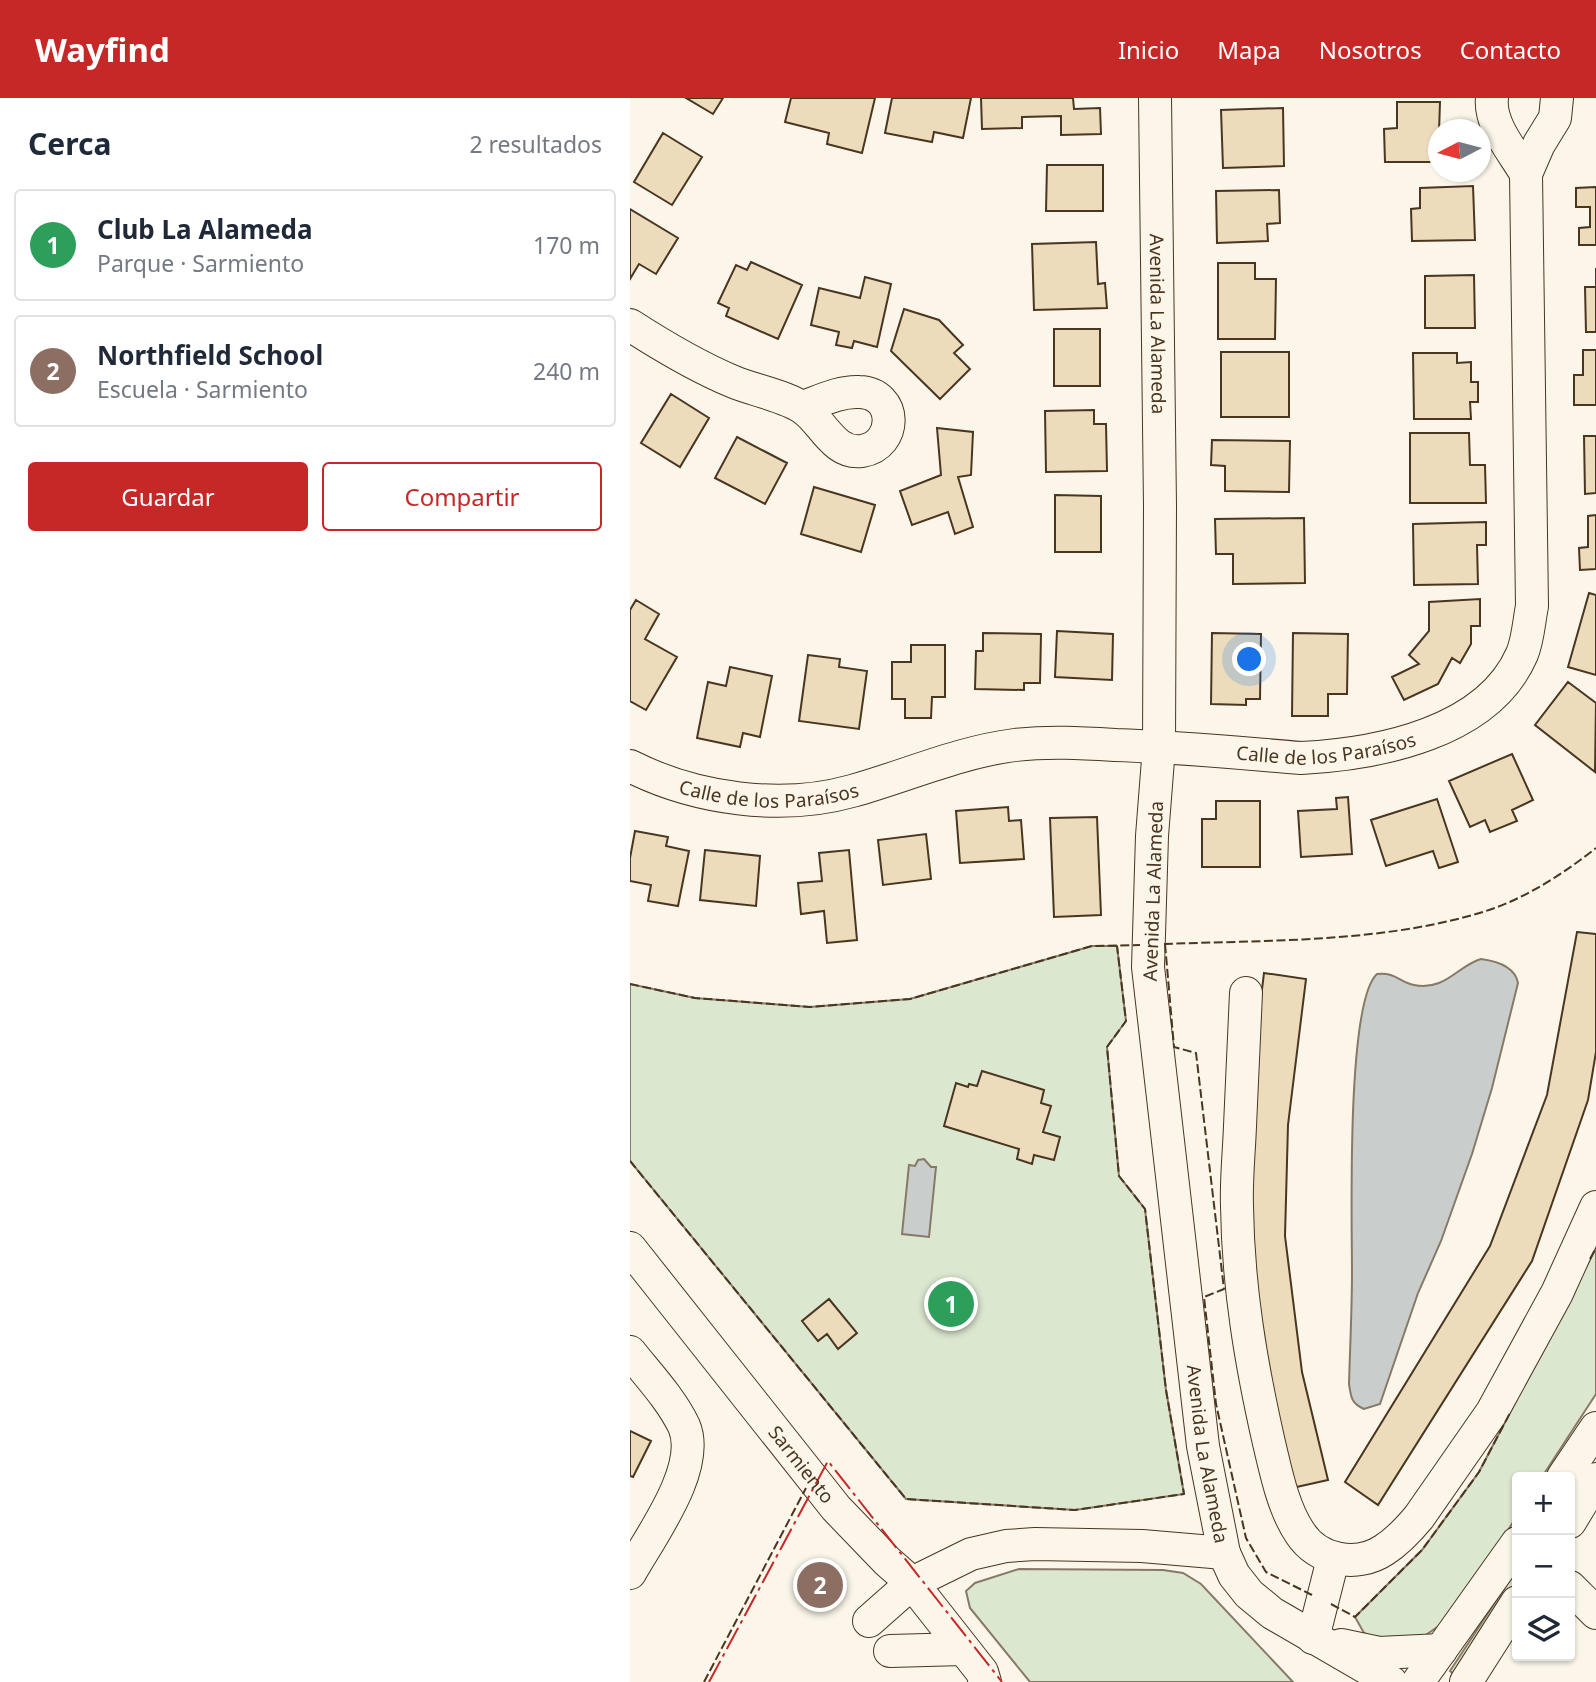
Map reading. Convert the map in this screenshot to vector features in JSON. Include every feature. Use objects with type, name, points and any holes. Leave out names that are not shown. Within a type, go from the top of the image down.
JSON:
[{"type":"street","name":"Avenida La Alameda","points":[[1155,98],[1160,506],[1159,747],[1152,836],[1148,967],[1203,1446],[1224,1553],[1234,1575],[1249,1594],[1272,1613],[1391,1682]]},
{"type":"street","points":[[1492,98],[1495,123],[1526,174]]},
{"type":"street","name":"Calle de los Paraísos","points":[[630,766],[650,776],[705,792],[750,799],[802,800],[850,792],[985,750],[1045,742],[1159,747],[1301,758],[1337,756],[1434,732],[1477,709],[1506,679],[1523,653],[1532,607],[1526,174],[1539,144],[1555,118],[1557,98]]},
{"type":"street","points":[[630,325],[732,382],[803,407]]},
{"type":"street","points":[[1245,993],[1237,1204],[1240,1288],[1254,1378],[1274,1463],[1289,1512],[1300,1534],[1312,1547],[1333,1559],[1359,1560],[1385,1550],[1405,1533],[1441,1488],[1492,1412],[1557,1293],[1596,1207]]},
{"type":"street","name":"Sarmiento","points":[[630,1248],[836,1508],[912,1583],[979,1674]]},
{"type":"street","points":[[630,1352],[672,1405],[685,1429],[688,1447],[685,1468],[676,1492],[630,1573]]},
{"type":"street","points":[[1566,1472],[1596,1428]]},
{"type":"street","points":[[1575,1514],[1596,1479]]},
{"type":"street","points":[[869,1621],[912,1583],[971,1554],[1006,1546],[1142,1546],[1224,1553]]},
{"type":"street","points":[[1418,1682],[1512,1550]]},
{"type":"street","points":[[1313,1638],[1333,1559]]},
{"type":"street","points":[[1575,1592],[1596,1613]]},
{"type":"street","points":[[1575,1609],[1596,1621]]},
{"type":"street","points":[[1466,1682],[1512,1612]]},
{"type":"street","name":"Avenida La Alameda","points":[[1313,1638],[1379,1653],[1441,1650]]},
{"type":"street","name":"Avenida La Alameda","points":[[1313,1638],[1331,1662],[1352,1682]]},
{"type":"street","points":[[890,1651],[979,1674]]},
{"type":"green space","points":[[1092,946],[1117,946],[1126,1021],[1107,1047],[1119,1176],[1145,1209],[1166,1390],[1184,1494],[1075,1510],[906,1499],[630,1161],[630,984],[695,998],[810,1007],[910,999]]},
{"type":"green space","points":[[1596,1248],[1596,1394],[1545,1472],[1512,1472],[1512,1524],[1478,1577],[1443,1623],[1420,1639],[1372,1637],[1364,1633],[1355,1617],[1422,1550],[1479,1472]]},
{"type":"green space","points":[[1019,1569],[1163,1570],[1183,1573],[1201,1584],[1293,1682],[1030,1682],[970,1608],[966,1591],[975,1583]]},
{"type":"green space","points":[[1512,1577],[1512,1591],[1456,1676],[1450,1671]]},
{"type":"shaded area","points":[[1481,959],[1499,963],[1509,969],[1518,983],[1492,1088],[1472,1154],[1441,1241],[1418,1293],[1380,1404],[1364,1409],[1352,1399],[1349,1384],[1355,1068],[1367,993],[1377,974],[1389,974],[1409,984],[1425,986],[1443,981]]},
{"type":"shaded area","points":[[924,1159],[931,1167],[936,1167],[929,1237],[902,1234],[909,1165],[915,1166],[918,1160]]},
{"type":"building","points":[[686,98],[723,98],[713,114]]},
{"type":"building","points":[[791,98],[875,98],[862,153],[827,144],[829,133],[785,122]]},
{"type":"building","points":[[892,98],[971,98],[963,138],[934,132],[932,142],[885,133]]},
{"type":"building","points":[[981,98],[1073,98],[1074,109],[1100,108],[1101,134],[1061,135],[1061,116],[1022,117],[1022,128],[982,129]]},
{"type":"building","points":[[1397,102],[1440,102],[1439,119],[1428,119],[1428,162],[1385,162],[1384,129],[1397,128]]},
{"type":"building","points":[[1283,108],[1284,166],[1223,168],[1221,110]]},
{"type":"building","points":[[663,133],[702,157],[672,205],[634,182]]},
{"type":"building","points":[[1047,165],[1103,165],[1103,211],[1046,211]]},
{"type":"building","points":[[1473,186],[1475,240],[1412,241],[1411,209],[1420,208],[1420,188]]},
{"type":"building","points":[[1596,187],[1596,245],[1579,245],[1579,228],[1590,227],[1590,207],[1576,207],[1576,188]]},
{"type":"building","points":[[1279,190],[1280,223],[1267,224],[1268,241],[1217,243],[1216,191]]},
{"type":"building","points":[[630,209],[678,238],[656,274],[639,264],[630,279]]},
{"type":"building","points":[[1096,242],[1098,284],[1105,283],[1107,308],[1034,310],[1032,244]]},
{"type":"building","points":[[751,262],[802,285],[778,339],[726,316],[729,308],[718,303],[736,265],[747,270]]},
{"type":"building","points":[[1218,263],[1255,263],[1255,279],[1276,279],[1275,339],[1218,339]]},
{"type":"building","points":[[1474,275],[1475,328],[1425,328],[1425,276]]},
{"type":"building","points":[[865,277],[891,284],[877,347],[854,341],[852,348],[836,345],[839,332],[811,325],[819,288],[860,298]]},
{"type":"building","points":[[1585,287],[1596,287],[1596,332],[1586,332]]},
{"type":"building","points":[[904,309],[939,320],[963,345],[954,353],[970,369],[940,399],[891,351]]},
{"type":"building","points":[[1054,329],[1100,329],[1100,386],[1054,386]]},
{"type":"building","points":[[1583,350],[1596,350],[1596,405],[1574,405],[1574,375],[1583,375]]},
{"type":"building","points":[[1221,352],[1289,352],[1289,417],[1221,417]]},
{"type":"building","points":[[1413,353],[1457,353],[1457,363],[1471,362],[1471,382],[1478,382],[1478,402],[1470,402],[1471,419],[1414,419]]},
{"type":"building","points":[[671,394],[709,418],[680,467],[641,443]]},
{"type":"building","points":[[1094,410],[1094,424],[1106,424],[1107,471],[1046,472],[1045,411]]},
{"type":"building","points":[[937,428],[973,432],[971,475],[958,477],[973,527],[955,534],[948,512],[912,525],[900,491],[941,475]]},
{"type":"building","points":[[1410,433],[1469,433],[1470,465],[1485,465],[1486,503],[1410,503]]},
{"type":"building","points":[[1584,436],[1596,436],[1596,493],[1585,494]]},
{"type":"building","points":[[737,437],[787,463],[765,504],[715,478]]},
{"type":"building","points":[[1212,440],[1290,441],[1289,492],[1225,491],[1225,466],[1211,465]]},
{"type":"building","points":[[814,487],[875,505],[861,552],[801,534]]},
{"type":"building","points":[[1055,495],[1101,496],[1101,552],[1055,552]]},
{"type":"building","points":[[1596,515],[1596,569],[1580,570],[1579,548],[1588,547],[1588,516]]},
{"type":"building","points":[[1304,518],[1305,583],[1233,584],[1233,554],[1216,554],[1215,519]]},
{"type":"building","points":[[1486,522],[1486,545],[1477,545],[1478,584],[1414,585],[1413,524]]},
{"type":"building","points":[[1589,593],[1596,595],[1596,675],[1568,667]]},
{"type":"building","points":[[1480,599],[1480,626],[1471,626],[1471,644],[1460,663],[1452,658],[1438,684],[1404,700],[1392,677],[1419,664],[1409,655],[1429,631],[1429,602]]},
{"type":"building","points":[[636,600],[659,614],[645,639],[677,657],[646,710],[630,701],[630,610]]},
{"type":"building","points":[[1057,631],[1113,634],[1112,680],[1055,677]]},
{"type":"building","points":[[983,633],[1041,634],[1040,683],[1024,683],[1024,690],[975,689],[976,651],[983,651]]},
{"type":"building","points":[[1212,633],[1261,634],[1260,699],[1246,699],[1246,705],[1211,704]]},
{"type":"building","points":[[1293,633],[1348,634],[1347,694],[1328,694],[1328,716],[1292,716]]},
{"type":"building","points":[[911,645],[945,645],[945,697],[932,697],[931,718],[905,718],[905,699],[892,699],[892,662],[911,662]]},
{"type":"building","points":[[808,655],[840,659],[839,667],[867,671],[859,729],[799,721]]},
{"type":"building","points":[[730,667],[772,676],[760,737],[743,733],[740,747],[697,738],[708,682],[726,686]]},
{"type":"building","points":[[1568,682],[1596,703],[1595,772],[1535,725]]},
{"type":"building","points":[[1512,754],[1533,800],[1512,810],[1517,821],[1490,832],[1485,820],[1470,827],[1449,781]]},
{"type":"building","points":[[1348,797],[1352,854],[1301,857],[1298,811],[1337,809],[1336,798]]},
{"type":"building","points":[[1437,799],[1458,862],[1439,868],[1433,851],[1386,866],[1371,820]]},
{"type":"building","points":[[1216,801],[1260,801],[1260,867],[1202,867],[1202,819],[1216,819]]},
{"type":"building","points":[[1008,807],[1009,821],[1021,820],[1024,859],[960,863],[956,811]]},
{"type":"building","points":[[1097,817],[1101,915],[1054,917],[1050,818]]},
{"type":"building","points":[[635,831],[668,837],[666,846],[689,851],[678,906],[648,901],[651,885],[630,881],[630,858]]},
{"type":"building","points":[[926,834],[931,879],[883,885],[878,840]]},
{"type":"building","points":[[705,850],[760,856],[756,906],[700,900]]},
{"type":"building","points":[[849,850],[857,940],[827,943],[824,911],[801,914],[798,883],[822,881],[819,853]]},
{"type":"building","points":[[1577,932],[1596,934],[1596,1052],[1588,1100],[1532,1261],[1378,1505],[1345,1482],[1490,1246],[1547,1095]]},
{"type":"building","points":[[1264,973],[1306,979],[1288,1125],[1285,1236],[1302,1372],[1328,1480],[1292,1488],[1268,1377],[1249,1238],[1246,1121]]},
{"type":"building","points":[[982,1071],[1044,1090],[1041,1103],[1051,1106],[1043,1132],[1060,1137],[1054,1160],[1034,1155],[1032,1164],[1017,1159],[1019,1149],[944,1126],[956,1083],[968,1087],[969,1084],[977,1086]]},
{"type":"building","points":[[829,1299],[857,1333],[838,1349],[827,1334],[818,1341],[802,1321]]},
{"type":"building","points":[[630,1431],[651,1441],[633,1477],[630,1476]]},
{"type":"fence","points":[[1164,944],[1326,938],[1408,929],[1447,921],[1486,911],[1530,892],[1596,848]]},
{"type":"fence","points":[[1165,944],[1174,1047],[1196,1053],[1224,1289],[1204,1297],[1216,1404],[1246,1538],[1266,1572],[1312,1595]]},
{"type":"fence","points":[[630,984],[695,998],[810,1007],[910,999],[1092,946],[1140,945]]},
{"type":"fence","points":[[630,1161],[906,1499],[1075,1510],[1184,1494],[1166,1390],[1145,1209],[1119,1176],[1107,1047],[1126,1021],[1117,946]]},
{"type":"fence","points":[[1590,1259],[1596,1248]]},
{"type":"fence","points":[[1331,1604],[1355,1617],[1422,1550],[1479,1472],[1511,1411]]},
{"type":"fence","points":[[704,1682],[806,1488]]},
{"type":"power","points":[[709,1682],[828,1461],[1002,1682]]},
{"type":"place","name":"Club La Alameda","points":[[951,1304]]},
{"type":"place","name":"Northfield School","points":[[820,1585]]}]
